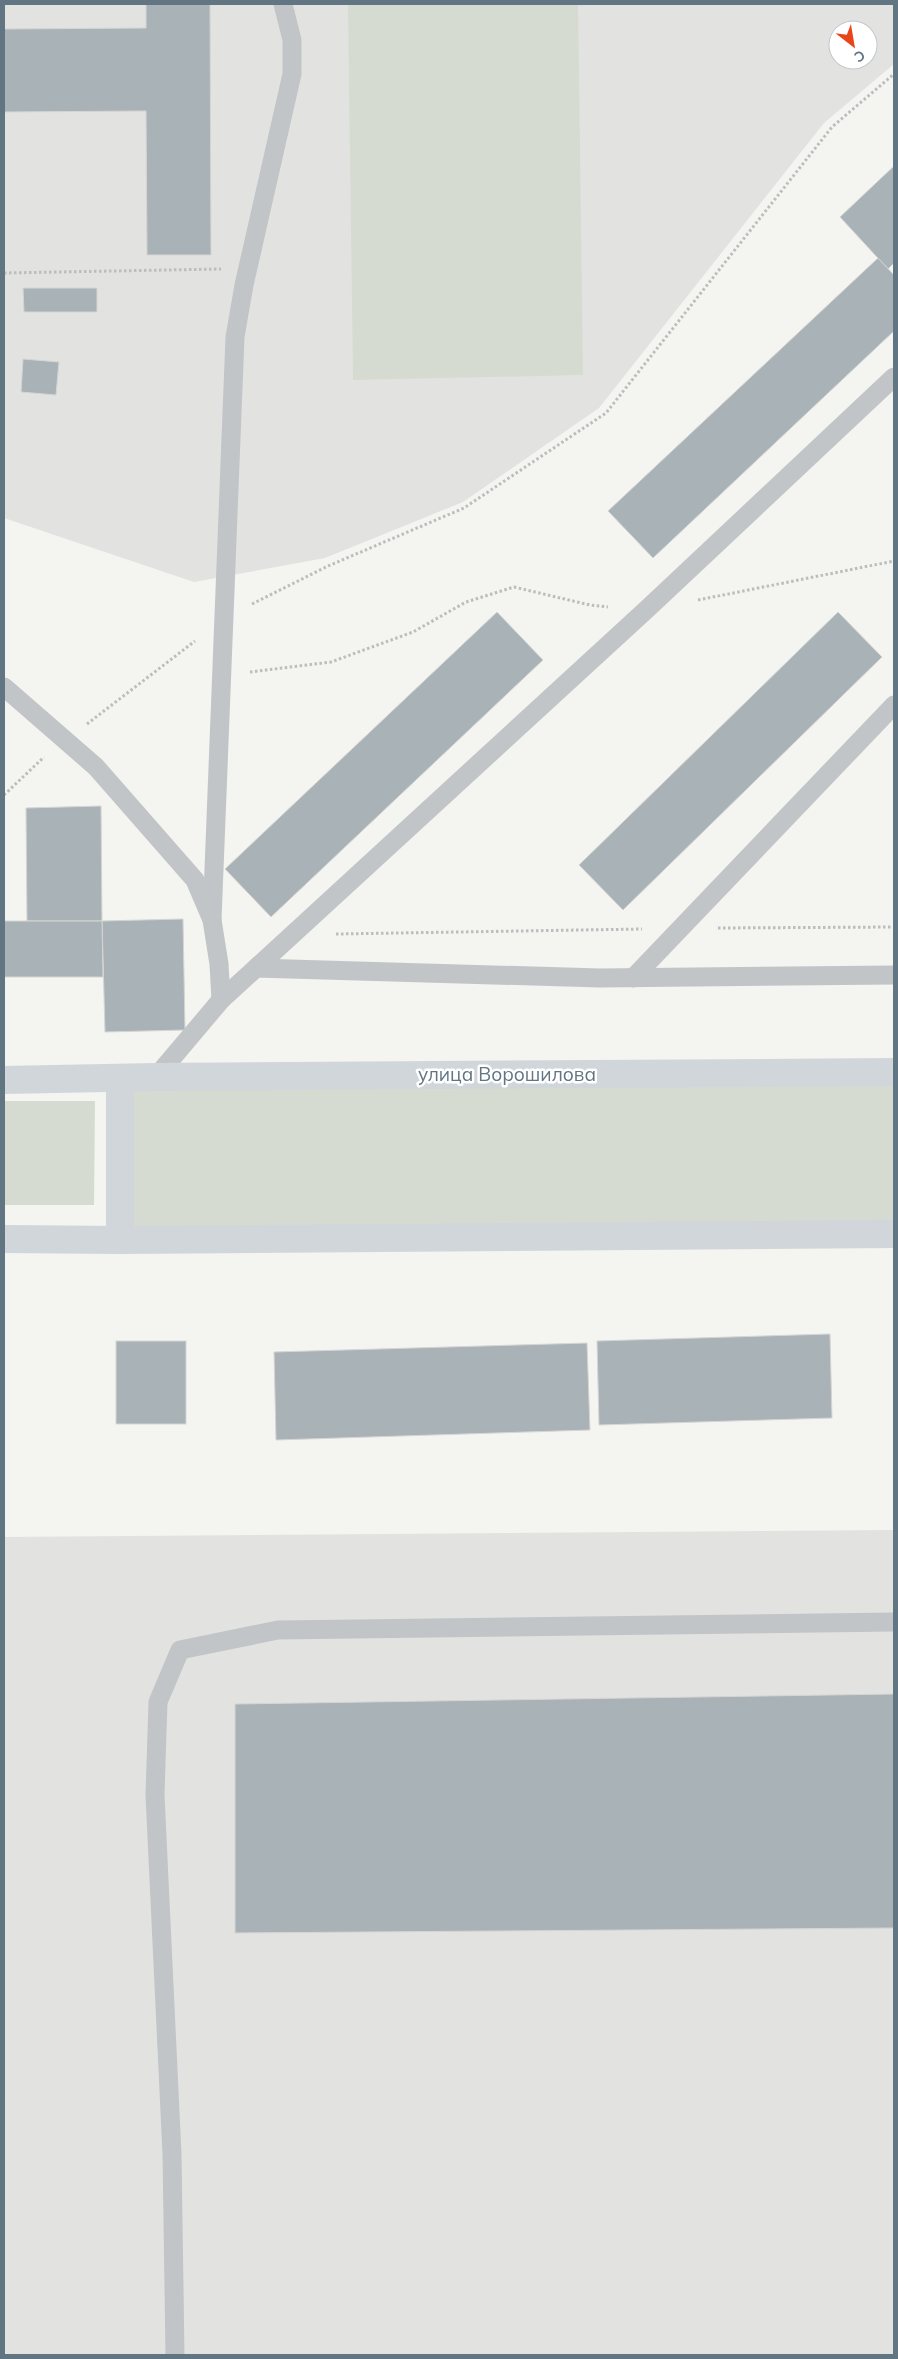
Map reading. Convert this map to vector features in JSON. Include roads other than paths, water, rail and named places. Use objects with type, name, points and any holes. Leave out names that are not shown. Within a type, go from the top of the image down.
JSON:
[{"type":"main road","name":"улица Ворошилова","points":[[4,1080],[156,1077],[894,1072]]},
{"type":"main road","points":[[120,1078],[120,1240]]},
{"type":"main road","points":[[4,1239],[120,1240],[894,1234]]},
{"type":"lane","points":[[221,1000],[219,964],[212,920],[235,336],[248,269],[292,74],[292,40],[283,4]]},
{"type":"lane","points":[[156,1077],[221,1000],[646,610],[894,377]]},
{"type":"lane","points":[[4,687],[96,767],[195,880],[212,920]]},
{"type":"lane","points":[[633,978],[894,705]]},
{"type":"lane","points":[[256,968],[633,978],[894,975]]},
{"type":"lane","points":[[175,2355],[172,2154],[156,1795],[158,1702],[180,1650],[278,1630],[894,1622]]}]
